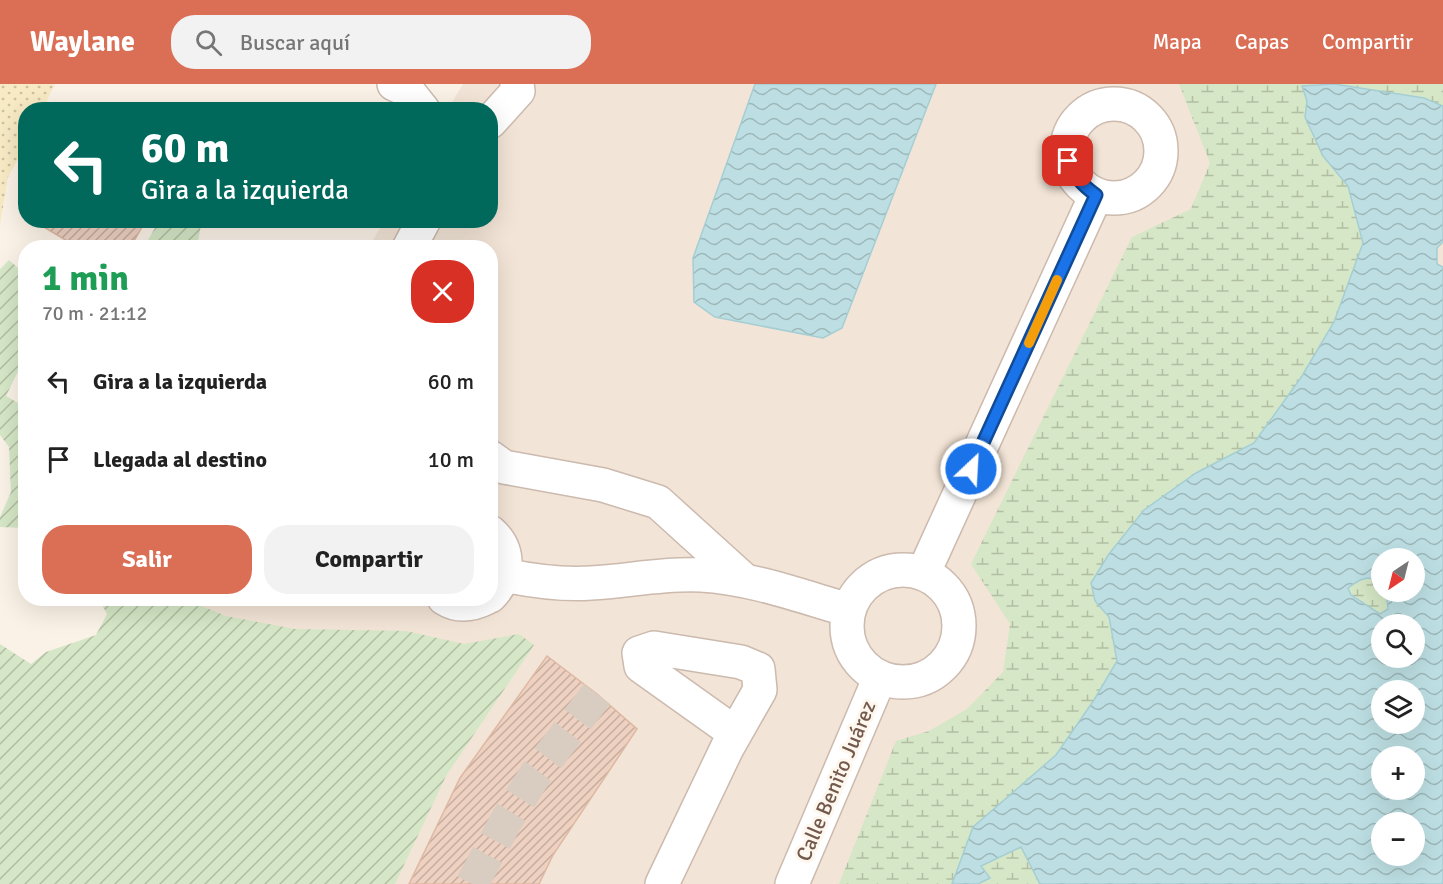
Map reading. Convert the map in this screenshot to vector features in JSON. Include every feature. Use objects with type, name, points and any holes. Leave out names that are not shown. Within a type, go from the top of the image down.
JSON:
[{"type":"street","points":[[394,84],[407,90],[417,102]]},
{"type":"street","points":[[498,113],[518,92],[517,84]]},
{"type":"street","points":[[1132,96],[1157,131],[1161,147],[1160,163],[1154,177],[1142,189],[1128,196],[1112,198],[1096,195],[1084,187],[1074,175],[1068,161],[1067,147],[1071,132],[1078,120],[1090,110],[1118,103],[1132,96]]},
{"type":"street","points":[[923,574],[1096,195]]},
{"type":"street","points":[[498,463],[504,467],[603,485],[658,502],[743,579]]},
{"type":"street","points":[[498,540],[506,562],[498,581]]},
{"type":"street","points":[[905,570],[923,574],[939,583],[951,597],[958,613],[959,631],[955,649],[945,663],[931,675],[915,681],[896,682],[880,677],[866,668],[856,656],[849,642],[847,626],[849,610],[857,594],[870,580],[887,573],[905,570]]},
{"type":"street","points":[[498,589],[531,581],[591,584],[662,576],[700,575],[743,579],[849,610]]},
{"type":"street","name":"Calle Benito Juárez","points":[[792,884],[880,677]]},
{"type":"street","points":[[662,884],[735,733]]},
{"type":"shaded area","points":[[463,84],[1443,84],[1443,884],[2,884],[162,606],[498,606],[498,240],[373,240],[380,228],[498,228],[498,102],[452,102]]},
{"type":"green space","points":[[1179,84],[1321,84],[1302,86],[1307,101],[1305,117],[1323,156],[1348,186],[1363,243],[1334,322],[1302,376],[1254,443],[1196,473],[1144,510],[1109,554],[1091,583],[1095,601],[1109,617],[1117,660],[1094,700],[1056,755],[973,827],[952,884],[839,884],[896,741],[929,731],[967,709],[1003,672],[1010,624],[971,564],[1132,237],[1191,209],[1210,163]]},
{"type":"green space","points":[[1334,84],[1443,84],[1443,106],[1424,98]]},
{"type":"green space","points":[[155,228],[200,228],[198,240],[148,240]]},
{"type":"green space","points":[[9,260],[18,268],[18,371],[6,396],[18,403],[18,528],[0,527],[0,517],[11,492],[9,447],[0,435],[0,269]]},
{"type":"green space","points":[[1371,577],[1371,602],[1387,602],[1388,609],[1380,614],[1351,594],[1348,587],[1361,578]]},
{"type":"green space","points":[[103,606],[202,606],[226,616],[295,629],[406,631],[464,644],[519,634],[534,645],[446,776],[395,884],[0,884],[0,644],[31,664],[46,652],[96,635],[107,614]]},
{"type":"green space","points":[[1021,847],[1040,884],[978,884],[990,878],[981,866]]},
{"type":"sand","points":[[0,84],[55,84],[47,102],[18,102],[18,159],[8,177],[0,225]]},
{"type":"water","points":[[755,84],[936,84],[842,328],[823,338],[715,317],[694,302],[693,258]]},
{"type":"water","points":[[1334,84],[1424,98],[1443,106],[1443,242],[1437,248],[1437,264],[1443,267],[1443,884],[1040,884],[1021,847],[981,866],[990,878],[978,884],[952,884],[973,827],[1056,755],[1094,700],[1117,661],[1109,617],[1095,601],[1091,583],[1109,554],[1144,510],[1196,473],[1254,443],[1302,376],[1334,322],[1363,243],[1348,186],[1323,156],[1305,117],[1307,101],[1302,86]]},
{"type":"building","points":[[45,228],[141,228],[135,240],[66,240]]},
{"type":"building","points":[[547,656],[597,694],[637,729],[553,855],[539,884],[409,884],[460,778]]},
{"type":"tunnel","points":[[472,884],[506,821],[535,775],[597,694]]},
{"type":"slow traffic","points":[[1029,343],[1057,280]]},
{"type":"route","points":[[971,469],[1096,195],[1084,187],[1074,175],[1068,161]]}]
